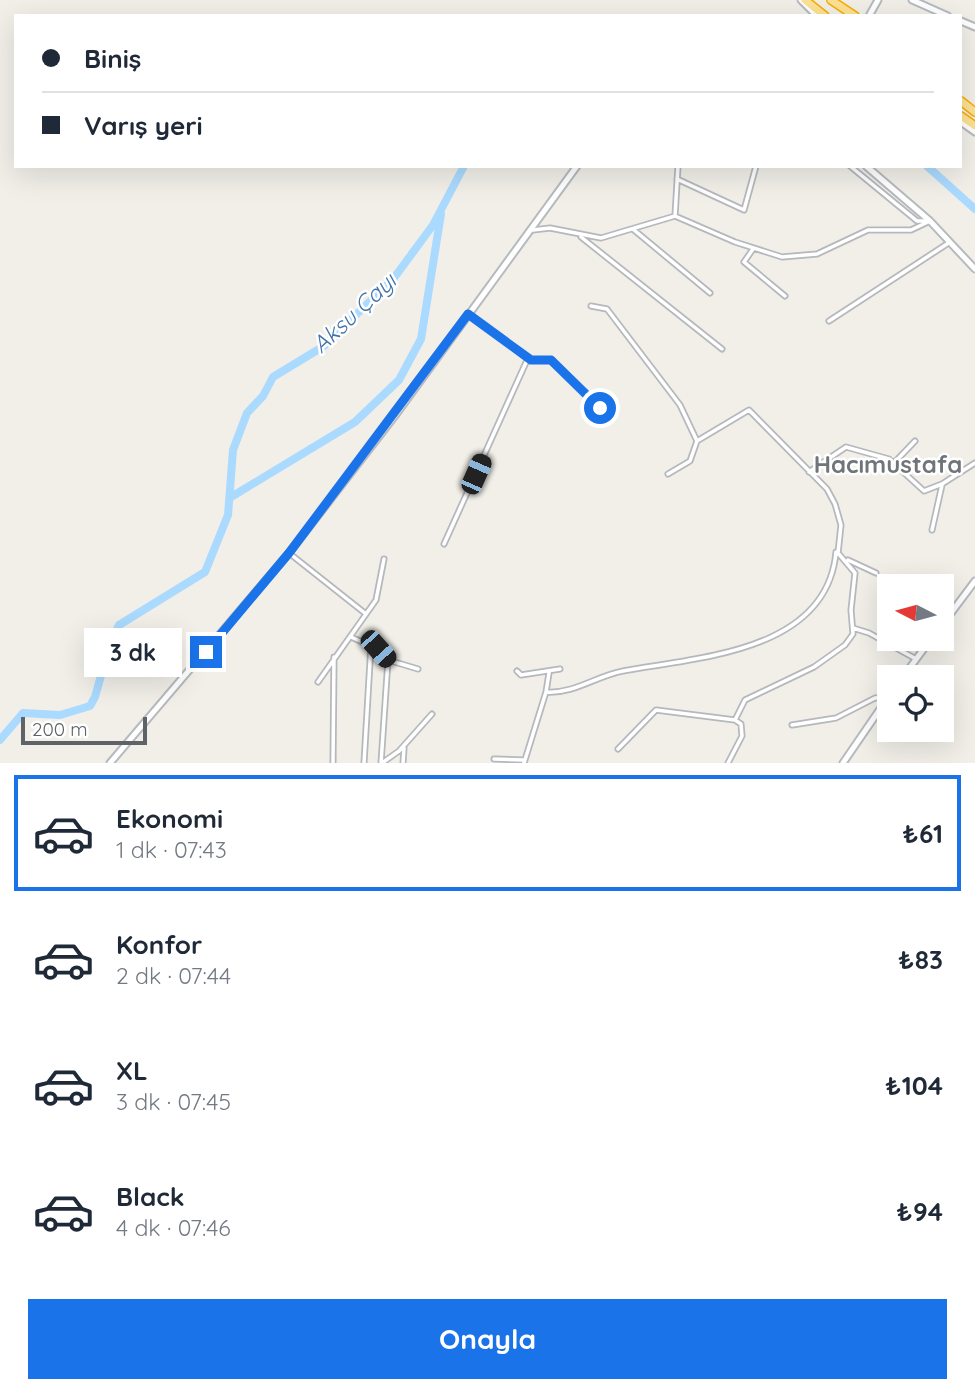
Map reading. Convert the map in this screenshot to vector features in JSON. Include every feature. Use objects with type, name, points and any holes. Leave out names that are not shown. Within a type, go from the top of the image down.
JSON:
[{"type":"highway","points":[[803,0],[822,14]]},
{"type":"highway","points":[[831,0],[852,14]]},
{"type":"street","points":[[803,0],[815,14]]},
{"type":"street","points":[[912,0],[944,14]]},
{"type":"street","points":[[110,763],[289,553],[533,230],[576,168]]},
{"type":"street","points":[[675,216],[678,168]]},
{"type":"street","points":[[677,179],[744,210],[755,168]]},
{"type":"street","points":[[852,168],[917,221],[930,221]]},
{"type":"street","points":[[868,168],[930,221],[975,268]]},
{"type":"street","points":[[533,230],[550,228],[580,236],[601,237],[634,230],[675,216],[753,249],[782,257],[817,254],[868,230],[911,230],[930,221]]},
{"type":"street","points":[[634,230],[710,293]]},
{"type":"street","points":[[580,236],[722,349]]},
{"type":"street","points":[[829,321],[950,242]]},
{"type":"street","points":[[753,249],[744,262],[785,296]]},
{"type":"street","points":[[591,306],[607,309],[680,405],[697,441]]},
{"type":"street","points":[[468,314],[528,358],[551,360],[600,408]]},
{"type":"street","points":[[444,544],[528,358]]},
{"type":"street","points":[[546,692],[568,691],[606,675],[690,661],[774,638],[802,619],[823,594],[835,561],[841,525],[835,504],[827,489],[749,410],[697,441],[690,461],[668,474]]},
{"type":"street","points":[[894,463],[915,441]]},
{"type":"street","points":[[810,472],[846,447],[894,463],[918,489],[929,490],[975,463]]},
{"type":"street","points":[[932,530],[942,484]]},
{"type":"street","points":[[837,547],[838,553],[846,559],[876,573]]},
{"type":"street","points":[[289,553],[366,614]]},
{"type":"street","points":[[318,682],[376,600],[384,559]]},
{"type":"street","points":[[735,720],[745,700],[814,667],[845,645],[853,634],[855,573],[846,559]]},
{"type":"street","points":[[954,609],[975,581]]},
{"type":"street","points":[[853,628],[877,639]]},
{"type":"street","points":[[351,636],[371,645],[388,660],[418,669]]},
{"type":"street","points":[[364,763],[371,645]]},
{"type":"street","points":[[901,651],[916,659]]},
{"type":"street","points":[[911,665],[922,651]]},
{"type":"street","points":[[333,763],[334,657]]},
{"type":"street","points":[[382,763],[388,660]]},
{"type":"street","points":[[517,671],[521,676],[560,669]]},
{"type":"street","points":[[494,759],[524,762],[546,692],[549,673]]},
{"type":"street","points":[[792,725],[836,718],[877,698]]},
{"type":"street","points":[[618,749],[656,709],[735,720],[741,724],[742,736],[728,763]]},
{"type":"street","points":[[382,763],[404,747],[432,714]]},
{"type":"street","points":[[843,763],[877,714]]},
{"type":"street","points":[[403,763],[404,747]]},
{"type":"waterway","name":"Aksu Çayı","points":[[0,740],[23,713],[60,715],[90,706],[119,625],[205,572],[228,515],[233,450],[247,413],[263,396],[273,377],[324,346],[394,278],[433,225],[463,168]]},
{"type":"waterway","name":"Aksu Çayı","points":[[929,168],[975,209]]},
{"type":"waterway","points":[[231,497],[355,422],[399,380],[421,339],[441,214]]},
{"type":"district","name":"Hacımustafa","points":[[888,465]]},
{"type":"route","points":[[206,652],[289,553],[394,417],[468,314],[531,360],[551,360],[600,408]]}]
